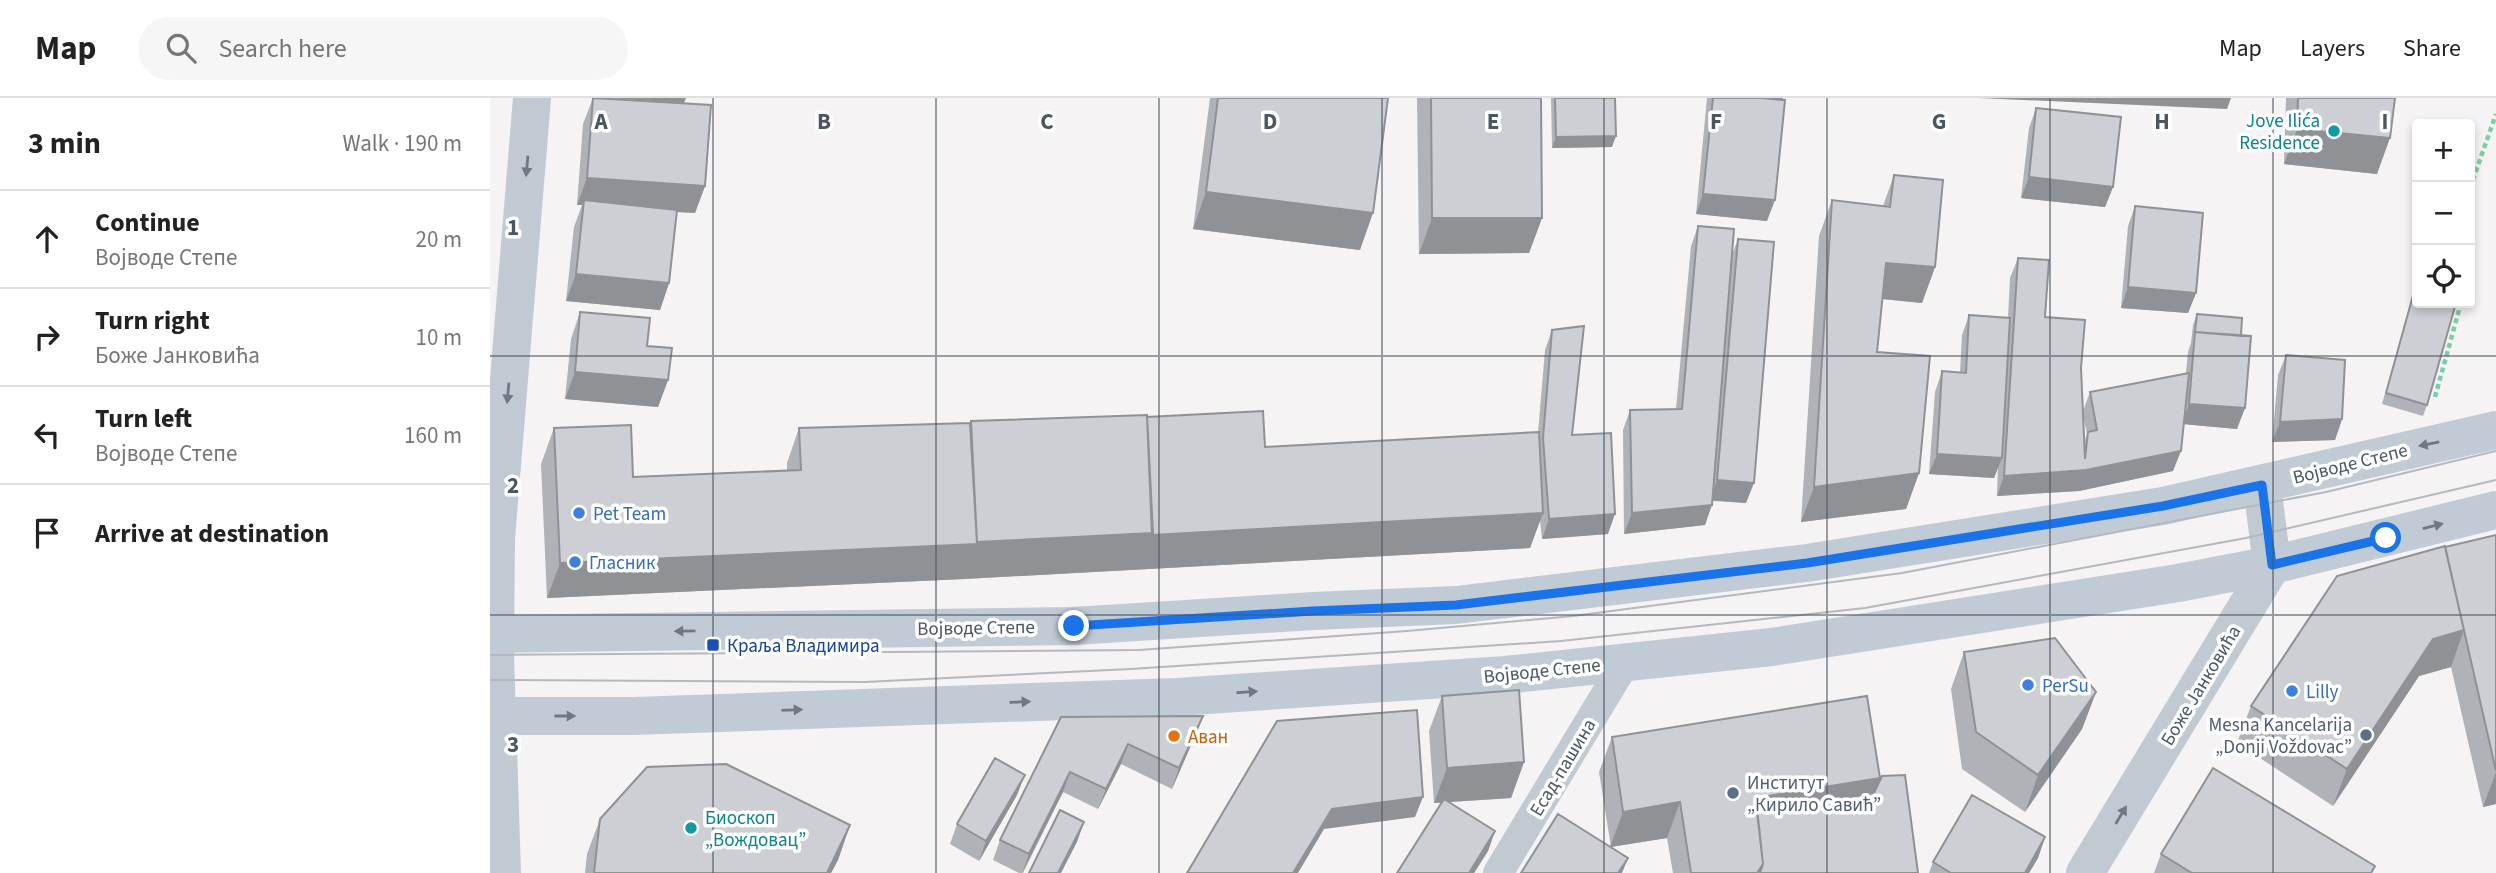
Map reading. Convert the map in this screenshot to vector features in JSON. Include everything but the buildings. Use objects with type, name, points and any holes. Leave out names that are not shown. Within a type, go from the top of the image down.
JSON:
[{"type":"main road","name":"Војводе Степе","points":[[493,634],[1074,626],[1456,605],[1807,563],[2163,506],[2496,430]]},
{"type":"main road","name":"Војводе Степе","points":[[493,716],[635,716],[1177,697],[1505,675],[1772,647],[2164,585],[2272,565],[2496,510]]},
{"type":"street","points":[[502,873],[493,716],[496,538],[532,98]]},
{"type":"street","points":[[2262,485],[2272,565]]},
{"type":"street","name":"Боже Јанковића","points":[[2085,873],[2272,565]]},
{"type":"street","name":"Есад-пашина","points":[[1498,873],[1626,662]]},
{"type":"path","points":[[2472,182],[2496,114]]},
{"type":"path","points":[[2432,408],[2460,308]]},
{"type":"tram line","points":[[490,655],[1139,650],[1573,616],[1902,573],[2326,492],[2496,451]]},
{"type":"tram line","points":[[490,680],[865,682],[1131,669],[1561,641],[1865,608],[2246,538],[2496,480]]},
{"type":"place","name":"Jove Ilića Residence","points":[[2334,131]]},
{"type":"place","name":"Pet Team","points":[[579,513]]},
{"type":"place","name":"Гласник","points":[[575,562]]},
{"type":"place","name":"Краља Владимира","points":[[713,645]]},
{"type":"place","name":"PerSu","points":[[2028,685]]},
{"type":"place","name":"Lilly","points":[[2292,691]]},
{"type":"place","name":"Mesna Kancelarija „Donji Voždovac”","points":[[2366,735]]},
{"type":"place","name":"Аван","points":[[1174,736]]},
{"type":"place","name":"Институт „Кирило Савић”","points":[[1733,793]]},
{"type":"place","name":"Биоскоп „Вождовац”","points":[[691,828]]},
{"type":"route","points":[[1074,626],[1456,605],[1807,563],[2163,506],[2262,485],[2272,565],[2386,538]]}]
